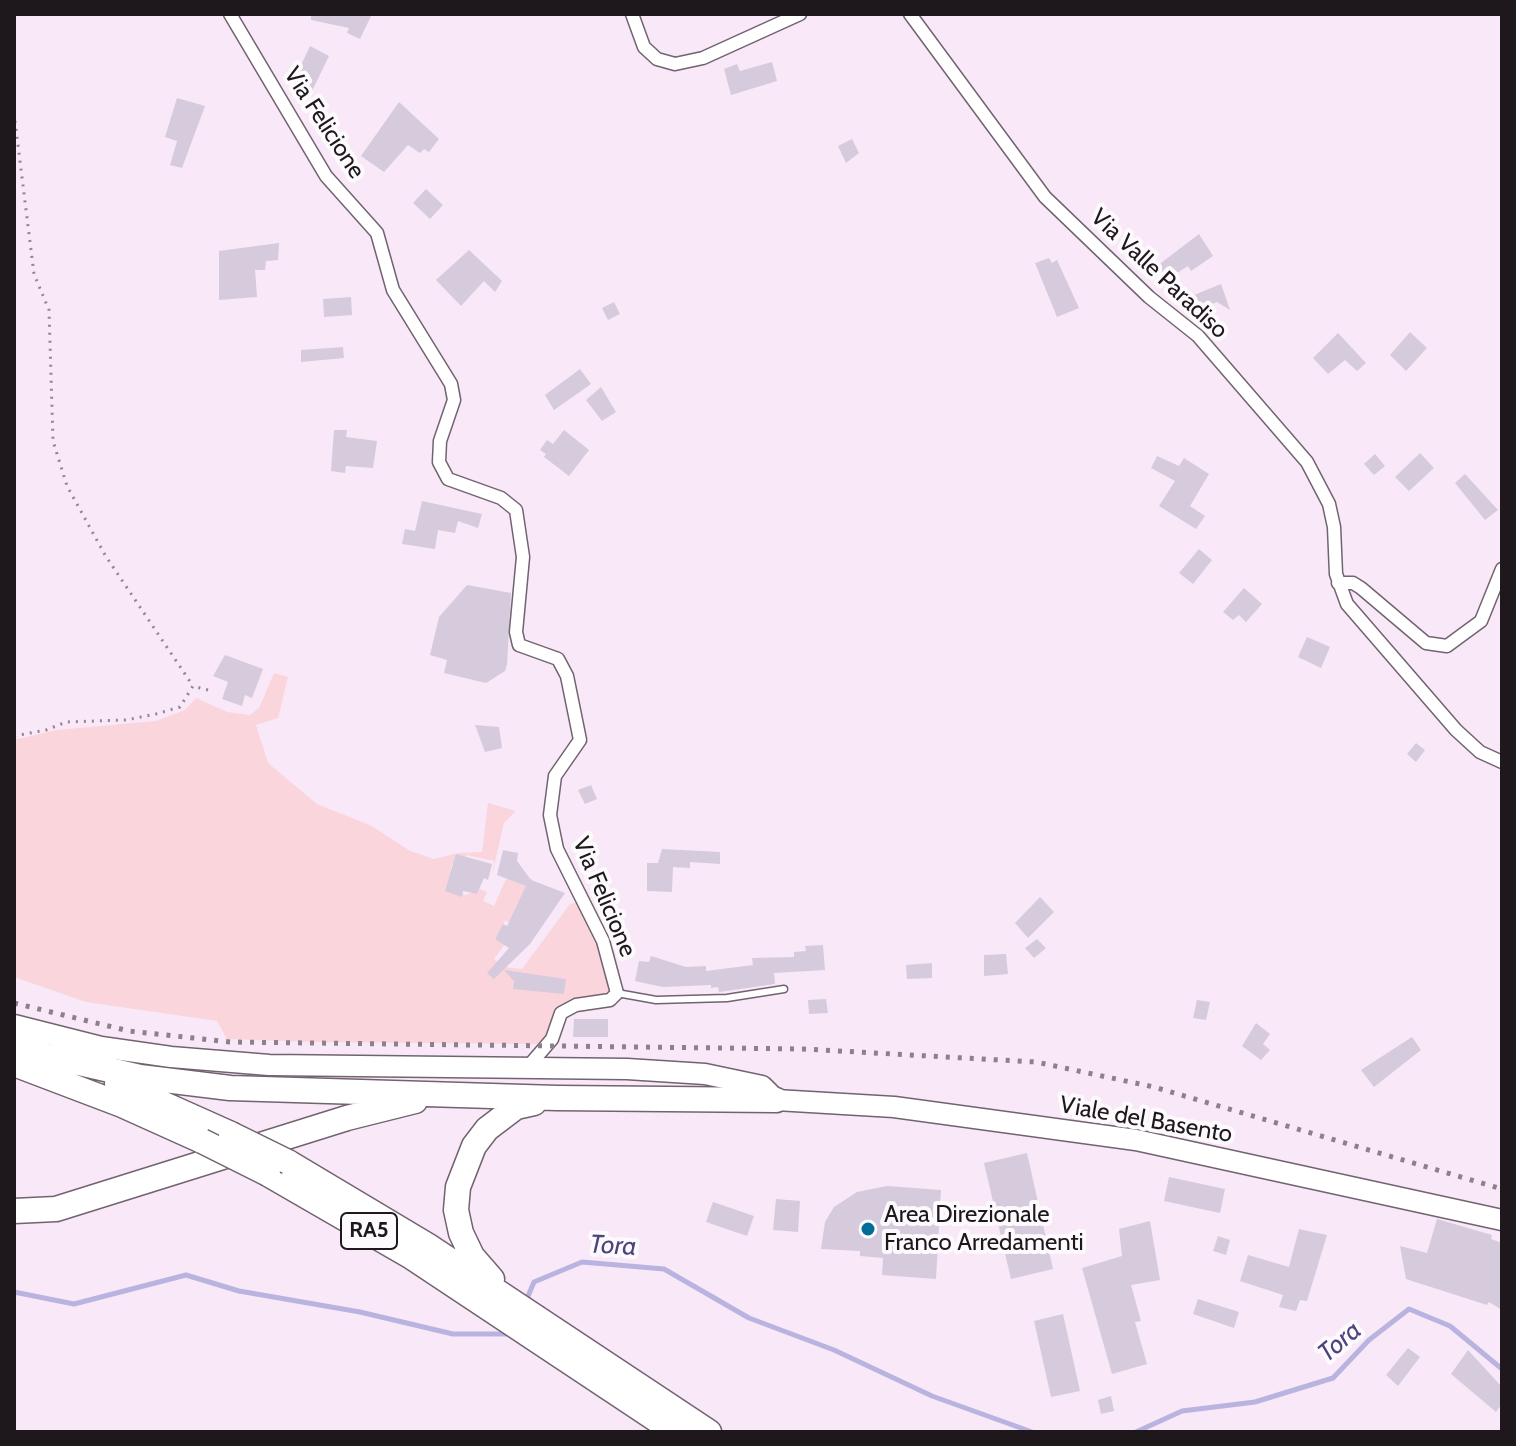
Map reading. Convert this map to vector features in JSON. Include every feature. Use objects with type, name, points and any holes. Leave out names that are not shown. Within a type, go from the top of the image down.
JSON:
[{"type":"highway","name":"RA5","points":[[14,1044],[231,1134],[359,1225],[472,1286],[675,1432]]},
{"type":"highway","points":[[49,1056],[180,1084],[475,1096],[776,1100]]},
{"type":"highway","name":"RA5","points":[[14,1064],[122,1105],[202,1141],[278,1168]]},
{"type":"highway","points":[[14,1085],[26,1083],[52,1087],[122,1105]]},
{"type":"highway","points":[[14,1211],[56,1209],[386,1107],[475,1096]]},
{"type":"highway","points":[[513,1301],[472,1256],[456,1210],[458,1187],[474,1146],[487,1129],[516,1107],[557,1098]]},
{"type":"highway","name":"RA5","points":[[472,1286],[513,1301],[709,1432]]},
{"type":"main road","points":[[14,1025],[101,1047],[269,1065],[533,1061],[705,1074],[762,1086],[776,1100]]},
{"type":"main road","name":"Viale del Basento","points":[[776,1100],[894,1107],[1132,1140],[1502,1220]]},
{"type":"street","name":"Via Felicione","points":[[230,14],[326,176],[377,233],[393,290],[451,384],[454,400],[440,441],[439,462],[448,479],[501,498],[516,510],[523,557],[516,632],[519,645],[558,659],[567,676],[580,740],[555,776],[550,796],[557,849],[603,941],[617,993],[610,1000],[576,1005],[561,1013],[552,1039],[533,1061]]},
{"type":"street","points":[[632,14],[644,47],[657,59],[675,64],[703,58],[800,14]]},
{"type":"street","name":"Via Valle Paradiso","points":[[910,14],[1045,197],[1149,297],[1198,336],[1307,462],[1329,504],[1338,583],[1347,604],[1456,730],[1480,752],[1502,762]]},
{"type":"street","points":[[1338,583],[1353,583],[1361,588],[1426,643],[1447,646],[1481,621],[1502,569]]},
{"type":"lane","name":"Via Felicione","points":[[617,993],[656,1000],[727,998],[784,989]]},
{"type":"path","points":[[14,113],[34,274],[49,310],[49,388],[57,456],[67,486],[105,555],[193,686],[208,690]]},
{"type":"path","points":[[14,736],[46,730],[66,722],[126,720],[156,714],[180,707],[193,686]]},
{"type":"path","points":[[428,1432],[478,1432]]},
{"type":"shaded area","points":[[274,673],[288,677],[278,718],[256,725],[268,763],[317,804],[372,826],[410,851],[434,859],[458,853],[482,852],[488,803],[516,811],[504,823],[492,875],[494,861],[466,855],[463,866],[452,864],[447,891],[466,895],[480,889],[487,892],[483,901],[494,906],[506,879],[521,883],[525,876],[532,879],[509,922],[505,921],[495,939],[505,944],[494,959],[504,967],[522,969],[570,904],[578,902],[598,940],[615,993],[572,1002],[543,1044],[316,1042],[227,1039],[217,1021],[86,1002],[14,977],[14,740],[57,730],[156,721],[185,710],[196,698],[227,712],[250,715],[259,708]]},
{"type":"building","points":[[311,14],[372,14],[360,39],[347,33],[349,28],[311,20]]},
{"type":"building","points":[[310,46],[329,56],[312,91],[293,82]]},
{"type":"building","points":[[772,62],[777,81],[731,95],[724,69],[737,64],[740,71]]},
{"type":"building","points":[[177,98],[205,106],[182,168],[170,165],[177,141],[165,137]]},
{"type":"building","points":[[399,102],[439,139],[429,152],[424,149],[420,153],[408,145],[384,172],[361,156]]},
{"type":"building","points":[[852,139],[859,153],[846,163],[838,146]]},
{"type":"building","points":[[426,189],[443,205],[430,219],[413,203]]},
{"type":"building","points":[[1199,234],[1213,256],[1191,271],[1188,266],[1166,280],[1157,266]]},
{"type":"building","points":[[279,243],[278,260],[266,261],[265,270],[255,270],[257,297],[219,300],[219,251]]},
{"type":"building","points":[[469,250],[502,281],[495,292],[484,281],[461,306],[436,280]]},
{"type":"building","points":[[1049,258],[1052,263],[1057,260],[1079,308],[1057,317],[1035,263]]},
{"type":"building","points":[[1221,284],[1230,310],[1217,302],[1186,314],[1182,300]]},
{"type":"building","points":[[351,297],[352,315],[324,317],[323,299]]},
{"type":"building","points":[[614,302],[620,314],[608,320],[602,308]]},
{"type":"building","points":[[1410,332],[1427,348],[1406,371],[1390,355]]},
{"type":"building","points":[[1338,333],[1366,363],[1357,371],[1345,360],[1328,374],[1313,358]]},
{"type":"building","points":[[343,347],[344,358],[301,362],[301,350]]},
{"type":"building","points":[[580,369],[591,384],[554,410],[545,395]]},
{"type":"building","points":[[601,387],[616,412],[602,421],[586,400]]},
{"type":"building","points":[[334,430],[347,430],[346,437],[377,441],[373,468],[346,466],[345,473],[331,471]]},
{"type":"building","points":[[564,430],[589,450],[569,476],[544,457],[546,454],[540,450],[547,440],[553,444]]},
{"type":"building","points":[[1420,453],[1434,468],[1409,491],[1395,477]]},
{"type":"building","points":[[1375,454],[1385,466],[1374,475],[1364,464]]},
{"type":"building","points":[[1157,456],[1179,466],[1184,458],[1209,474],[1190,506],[1205,516],[1196,529],[1159,506],[1175,481],[1151,468]]},
{"type":"building","points":[[1465,474],[1498,510],[1485,520],[1455,483]]},
{"type":"building","points":[[422,501],[482,514],[478,528],[458,521],[455,533],[438,530],[435,549],[402,544],[405,529],[415,531]]},
{"type":"building","points":[[1199,549],[1212,560],[1193,584],[1179,573]]},
{"type":"building","points":[[467,585],[511,593],[507,665],[505,671],[486,683],[444,673],[447,660],[430,655],[439,617]]},
{"type":"building","points":[[1244,588],[1262,604],[1246,622],[1239,615],[1233,620],[1223,612]]},
{"type":"building","points":[[1307,637],[1330,647],[1321,668],[1298,657]]},
{"type":"building","points":[[225,655],[263,669],[252,698],[245,695],[242,706],[222,699],[228,682],[213,676]]},
{"type":"building","points":[[475,725],[499,727],[502,748],[485,752]]},
{"type":"building","points":[[1416,743],[1425,750],[1416,762],[1407,754]]},
{"type":"building","points":[[591,785],[597,799],[585,804],[578,790]]},
{"type":"building","points":[[662,849],[720,852],[720,864],[690,862],[690,868],[673,867],[672,892],[647,891],[647,863],[658,863]]},
{"type":"building","points":[[503,850],[518,853],[517,861],[531,880],[565,893],[530,944],[494,979],[487,973],[509,948],[495,939],[503,924],[507,926],[526,886],[497,875]]},
{"type":"building","points":[[456,854],[492,864],[488,880],[484,878],[477,894],[463,891],[462,897],[445,891]]},
{"type":"building","points":[[1040,897],[1054,912],[1028,938],[1015,923]]},
{"type":"building","points":[[1037,939],[1046,948],[1034,958],[1025,948]]},
{"type":"building","points":[[823,945],[825,970],[774,973],[775,984],[719,992],[718,987],[711,988],[711,985],[663,987],[635,981],[639,961],[649,962],[651,956],[686,967],[706,966],[706,971],[753,965],[752,958],[794,957],[794,952],[806,951],[805,946]]},
{"type":"building","points":[[1006,954],[1008,974],[984,976],[984,955]]},
{"type":"building","points":[[932,963],[932,978],[907,979],[906,965]]},
{"type":"building","points":[[504,970],[566,979],[564,994],[513,989],[514,981]]},
{"type":"building","points":[[826,999],[828,1013],[809,1014],[808,1000]]},
{"type":"building","points":[[1197,1000],[1210,1002],[1206,1020],[1193,1018]]},
{"type":"building","points":[[574,1019],[608,1019],[608,1037],[573,1037]]},
{"type":"building","points":[[1256,1023],[1270,1034],[1263,1044],[1270,1050],[1261,1060],[1242,1046]]},
{"type":"building","points":[[1412,1037],[1421,1050],[1374,1087],[1361,1070]]},
{"type":"building","points":[[1027,1153],[1053,1269],[1011,1279],[984,1163]]},
{"type":"building","points":[[1169,1177],[1225,1189],[1220,1213],[1164,1201]]},
{"type":"building","points":[[887,1186],[941,1190],[936,1279],[882,1275],[883,1258],[860,1256],[860,1251],[821,1249],[825,1222],[834,1207],[857,1192]]},
{"type":"building","points":[[776,1199],[800,1201],[798,1232],[773,1230]]},
{"type":"building","points":[[713,1202],[754,1216],[747,1236],[706,1222]]},
{"type":"building","points":[[1437,1219],[1492,1235],[1491,1239],[1502,1243],[1502,1310],[1489,1302],[1487,1305],[1406,1279],[1400,1246],[1427,1253]]},
{"type":"building","points":[[1150,1221],[1160,1280],[1131,1285],[1141,1321],[1135,1322],[1147,1364],[1112,1374],[1082,1268],[1122,1256],[1119,1229]]},
{"type":"building","points":[[1299,1229],[1327,1235],[1307,1301],[1300,1300],[1296,1311],[1279,1307],[1283,1295],[1240,1281],[1248,1255],[1289,1267]]},
{"type":"building","points":[[1218,1236],[1230,1240],[1226,1255],[1213,1251]]},
{"type":"building","points":[[1198,1299],[1239,1312],[1234,1328],[1193,1314]]},
{"type":"building","points":[[1063,1314],[1080,1391],[1051,1397],[1034,1321]]},
{"type":"building","points":[[1408,1348],[1420,1357],[1398,1386],[1386,1375]]},
{"type":"building","points":[[1468,1350],[1502,1387],[1502,1404],[1496,1412],[1451,1374]]},
{"type":"building","points":[[1111,1396],[1114,1411],[1101,1414],[1098,1400]]},
{"type":"waterway","name":"Tora","points":[[526,1301],[534,1282],[582,1262],[664,1269],[749,1318],[834,1350],[932,1396],[1032,1432]]},
{"type":"waterway","name":"Tora","points":[[14,1292],[74,1304],[186,1275],[239,1291],[360,1312],[453,1334],[510,1334]]},
{"type":"waterway","name":"Tora","points":[[1136,1432],[1182,1411],[1255,1402],[1333,1378],[1369,1340],[1409,1309],[1450,1326],[1502,1369]]},
{"type":"railway","points":[[14,1003],[129,1031],[230,1042],[803,1049],[1036,1062],[1154,1087],[1502,1189]]},
{"type":"place","name":"Area Direzionale Franco Arredamenti","points":[[868,1229]]}]
